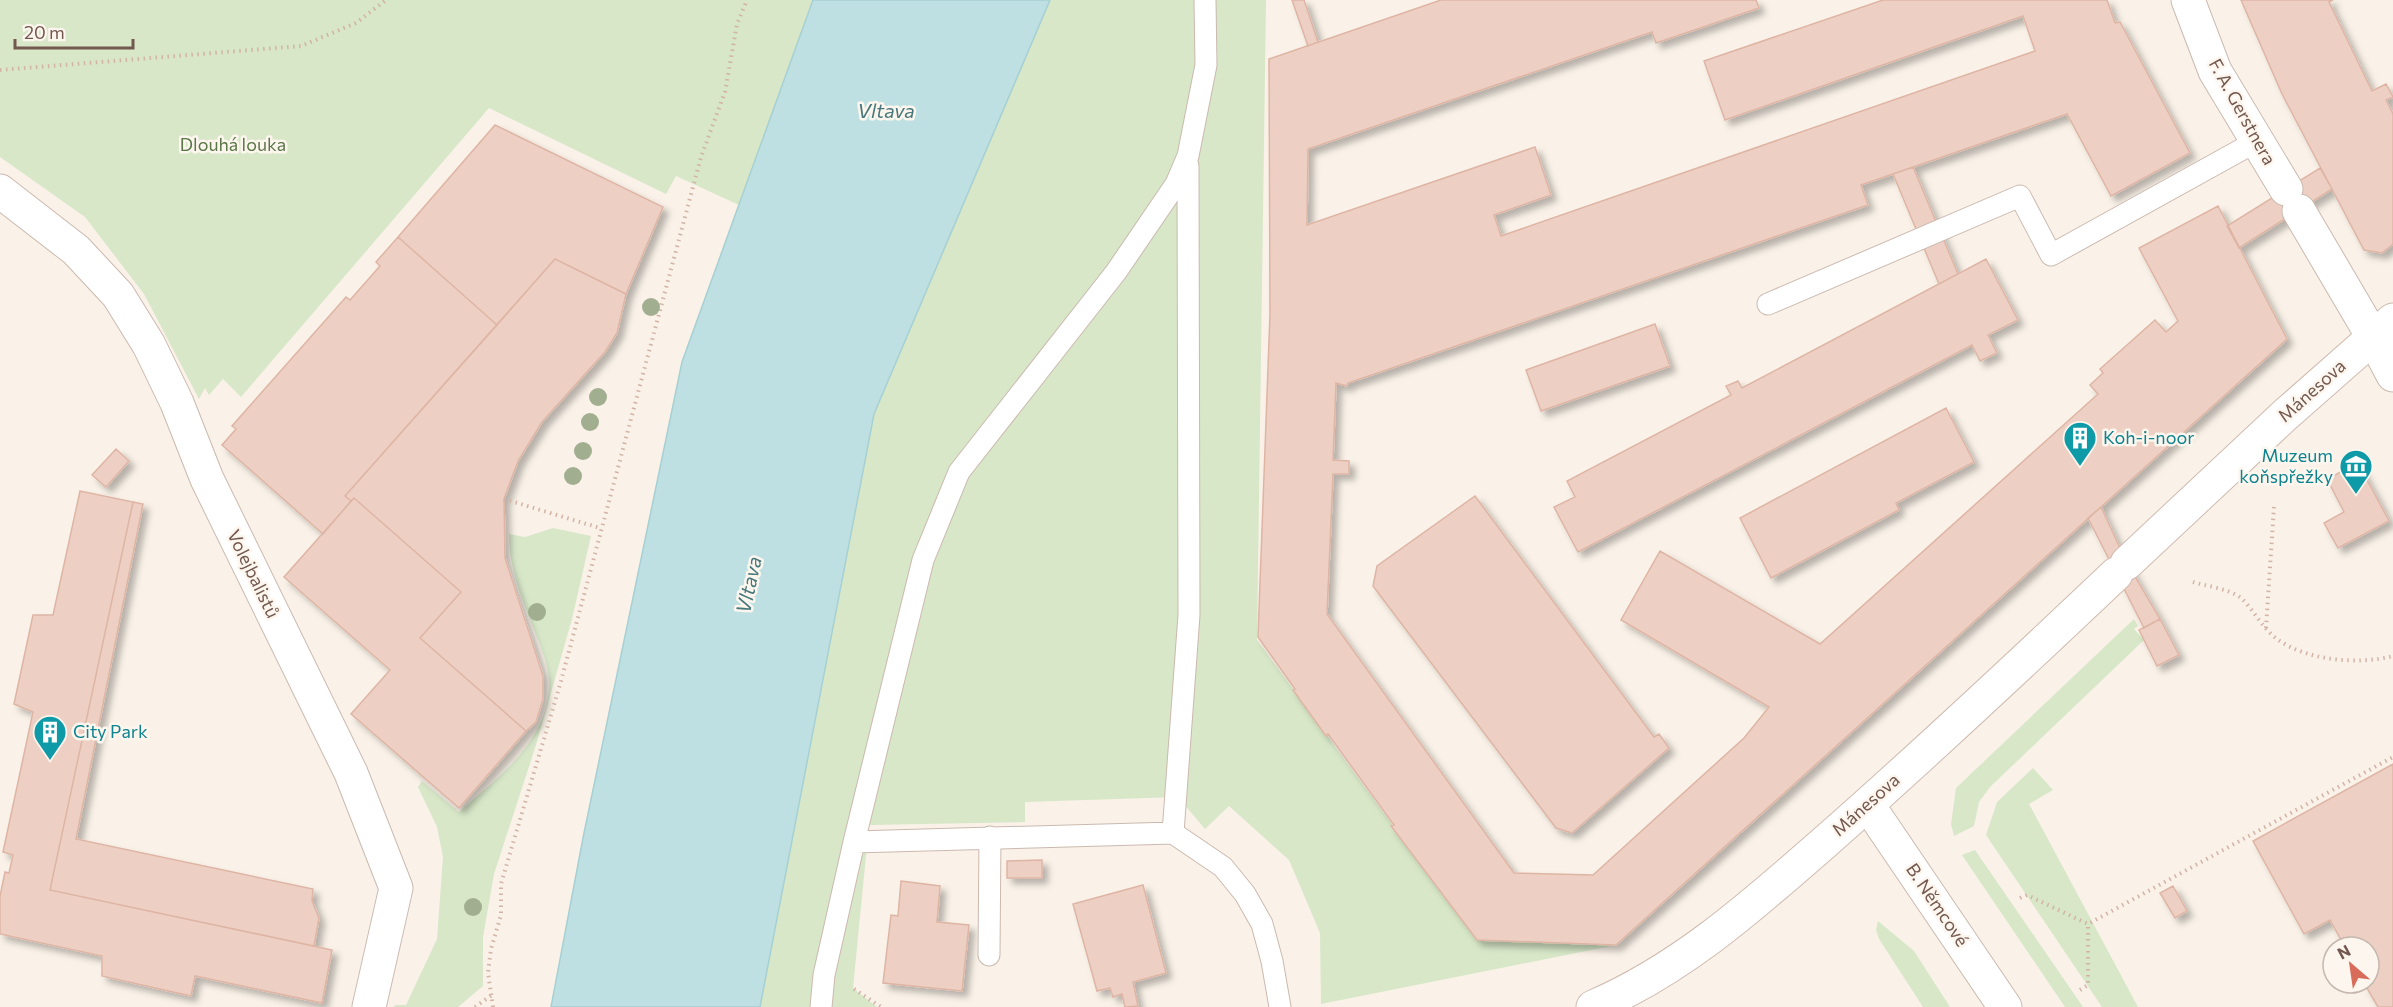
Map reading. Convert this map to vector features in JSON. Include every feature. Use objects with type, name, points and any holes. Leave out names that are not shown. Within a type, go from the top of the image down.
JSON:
[{"type":"street","name":"F. A. Gerstnera","points":[[2188,0],[2216,71],[2292,200],[2383,328],[2393,375]]},
{"type":"street","name":"Volejbalistů","points":[[0,191],[76,250],[118,294],[149,345],[177,403],[207,479],[351,773],[396,888],[369,1007]]},
{"type":"street","name":"Mánesova","points":[[1593,1007],[1668,966],[1731,923],[1868,805],[2121,568],[2383,328]]},
{"type":"street","name":"B. Němcové","points":[[1868,805],[2005,1007]]},
{"type":"lane","points":[[1173,833],[1189,615],[1188,156],[1206,65],[1205,0]]},
{"type":"lane","points":[[1768,304],[2020,196],[2051,255],[2257,141]]},
{"type":"lane","points":[[821,1007],[824,975],[854,842],[923,560],[959,472],[1116,272],[1176,184],[1188,156]]},
{"type":"lane","points":[[854,842],[1173,833],[1223,867],[1245,894],[1262,924],[1272,961],[1280,1007]]},
{"type":"lane","points":[[989,955],[990,837]]},
{"type":"path","points":[[0,70],[301,46],[356,23],[386,0]]},
{"type":"path","points":[[494,1007],[488,973],[490,949],[501,915],[501,885],[561,681],[701,156],[725,92],[737,24],[747,0]]},
{"type":"path","points":[[504,499],[600,528]]},
{"type":"path","points":[[2266,628],[2274,507]]},
{"type":"path","points":[[2193,582],[2239,596],[2277,639],[2314,655],[2373,661],[2393,656]]},
{"type":"path","points":[[2088,924],[2393,757]]},
{"type":"path","points":[[2020,898],[2027,895],[2088,924]]},
{"type":"path","points":[[2080,990],[2088,985],[2088,924]]},
{"type":"path","points":[[475,1007],[492,995]]},
{"type":"green space","name":"Dlouhá louka","points":[[0,0],[813,0],[739,205],[676,176],[666,194],[489,108],[241,397],[223,379],[209,395],[205,388],[199,399],[144,294],[85,217],[0,157]]},
{"type":"green space","points":[[1050,0],[1266,0],[1257,640],[1477,940],[1616,945],[1321,1004],[1320,933],[1289,860],[1229,806],[1205,829],[1178,797],[1025,802],[1025,822],[869,825],[853,988],[877,1007],[760,1007],[874,414]]},
{"type":"green space","points":[[553,528],[591,536],[572,619],[536,745],[494,874],[483,937],[483,986],[458,1007],[394,1007],[395,1005],[406,1005],[437,939],[443,857],[437,827],[418,787],[422,781],[459,812],[517,758],[539,727],[546,709],[549,689],[547,665],[516,581],[509,534],[525,537]]},
{"type":"green space","points":[[2134,619],[2138,626],[2134,629],[2144,640],[1990,787],[1979,802],[1974,826],[1954,836],[1951,824],[1956,788]]},
{"type":"green space","points":[[2033,768],[2053,790],[2029,804],[2138,1007],[2102,1007],[1986,835],[1997,802]]},
{"type":"green space","points":[[1975,850],[2083,1007],[2065,1007],[1962,855]]},
{"type":"green space","points":[[1878,921],[1914,951],[1950,1007],[1923,1007],[1879,939],[1876,930]]},
{"type":"water","name":"Vltava","points":[[813,0],[1050,0],[874,414],[760,1007],[551,1007],[583,838],[682,362]]},
{"type":"building","points":[[1292,0],[1304,0],[1318,42],[1308,46]]},
{"type":"building","name":"Koh-i-noor","points":[[1441,0],[1756,0],[1759,8],[1656,43],[1652,32],[1308,149],[1307,225],[1535,147],[1551,195],[1494,215],[1501,236],[2035,51],[2023,16],[1725,120],[1704,61],[1883,0],[2107,0],[2115,23],[2120,22],[2190,153],[2111,196],[2067,114],[1861,185],[1868,205],[1348,383],[1347,386],[1336,383],[1333,460],[1349,461],[1349,474],[1333,474],[1327,614],[1514,873],[1593,875],[1744,738],[1769,707],[1621,620],[1660,551],[1820,644],[2098,394],[2090,385],[2103,373],[2100,369],[2155,320],[2166,332],[2178,321],[2139,248],[2218,206],[2287,339],[1616,945],[1477,940],[1391,826],[1394,825],[1328,734],[1326,736],[1258,637],[1270,314],[1269,59]]},
{"type":"building","points":[[2241,0],[2333,0],[2329,2],[2372,91],[2386,84],[2393,97],[2386,100],[2393,114],[2393,244],[2382,253],[2364,250],[2282,94]]},
{"type":"building","points":[[495,125],[663,207],[626,294],[555,259],[497,325],[398,237]]},
{"type":"building","points":[[1913,167],[1958,274],[1939,284],[1893,174]]},
{"type":"building","points":[[2320,168],[2332,189],[2239,248],[2227,226]]},
{"type":"building","points":[[398,237],[497,325],[345,496],[351,501],[323,534],[222,445],[236,429],[232,426],[346,297],[350,300],[380,266],[376,262]]},
{"type":"building","points":[[555,259],[626,294],[617,333],[605,352],[542,422],[518,461],[504,499],[505,558],[543,676],[543,699],[536,722],[526,731],[420,638],[461,592],[354,498],[351,501],[345,496]]},
{"type":"building","points":[[1986,259],[2018,320],[1988,335],[1997,353],[1980,361],[1972,345],[1578,552],[1554,507],[1575,497],[1567,481],[1731,395],[1726,386],[1738,381],[1742,388]]},
{"type":"building","points":[[1655,324],[1670,366],[1541,411],[1526,370]]},
{"type":"building","points":[[1946,408],[1974,462],[1896,503],[1899,510],[1771,578],[1740,518]]},
{"type":"building","points":[[116,449],[129,461],[106,487],[92,475]]},
{"type":"building","name":"Muzeum koňspřežky","points":[[2358,463],[2389,521],[2338,548],[2324,523],[2344,512],[2327,479]]},
{"type":"building","name":"City Park","points":[[80,491],[133,502],[50,890],[332,950],[322,1003],[195,976],[191,996],[102,976],[102,956],[0,934],[0,896],[5,872],[9,873],[13,855],[3,852],[33,712],[14,704],[33,615],[53,615]]},
{"type":"building","points":[[1475,496],[1654,737],[1659,734],[1669,748],[1572,833],[1556,828],[1373,586],[1377,566]]},
{"type":"building","points":[[354,498],[461,592],[420,638],[526,731],[459,808],[351,714],[390,670],[284,577]]},
{"type":"building","points":[[133,502],[143,504],[76,839],[313,889],[312,901],[319,918],[314,946],[50,890]]},
{"type":"building","points":[[2101,507],[2127,563],[2160,619],[2144,628],[2088,518]]},
{"type":"building","points":[[2160,619],[2179,655],[2157,666],[2139,630]]},
{"type":"building","points":[[2393,764],[2393,1007],[2378,1007],[2371,995],[2381,995],[2381,935],[2338,935],[2330,920],[2304,934],[2253,841]]},
{"type":"building","points":[[1042,860],[1042,878],[1007,878],[1007,861]]},
{"type":"building","points":[[901,881],[940,886],[937,922],[969,925],[962,991],[883,983],[891,915],[898,916]]},
{"type":"building","points":[[1143,885],[1166,973],[1133,982],[1138,1006],[1125,1007],[1122,994],[1113,997],[1110,988],[1097,991],[1073,904]]},
{"type":"building","points":[[2173,886],[2187,911],[2175,918],[2160,893]]},
{"type":"place","name":"Koh-i-noor","points":[[2080,467]]},
{"type":"place","name":"Muzeum koňspřežky","points":[[2356,495]]},
{"type":"place","name":"City Park","points":[[50,761]]}]
